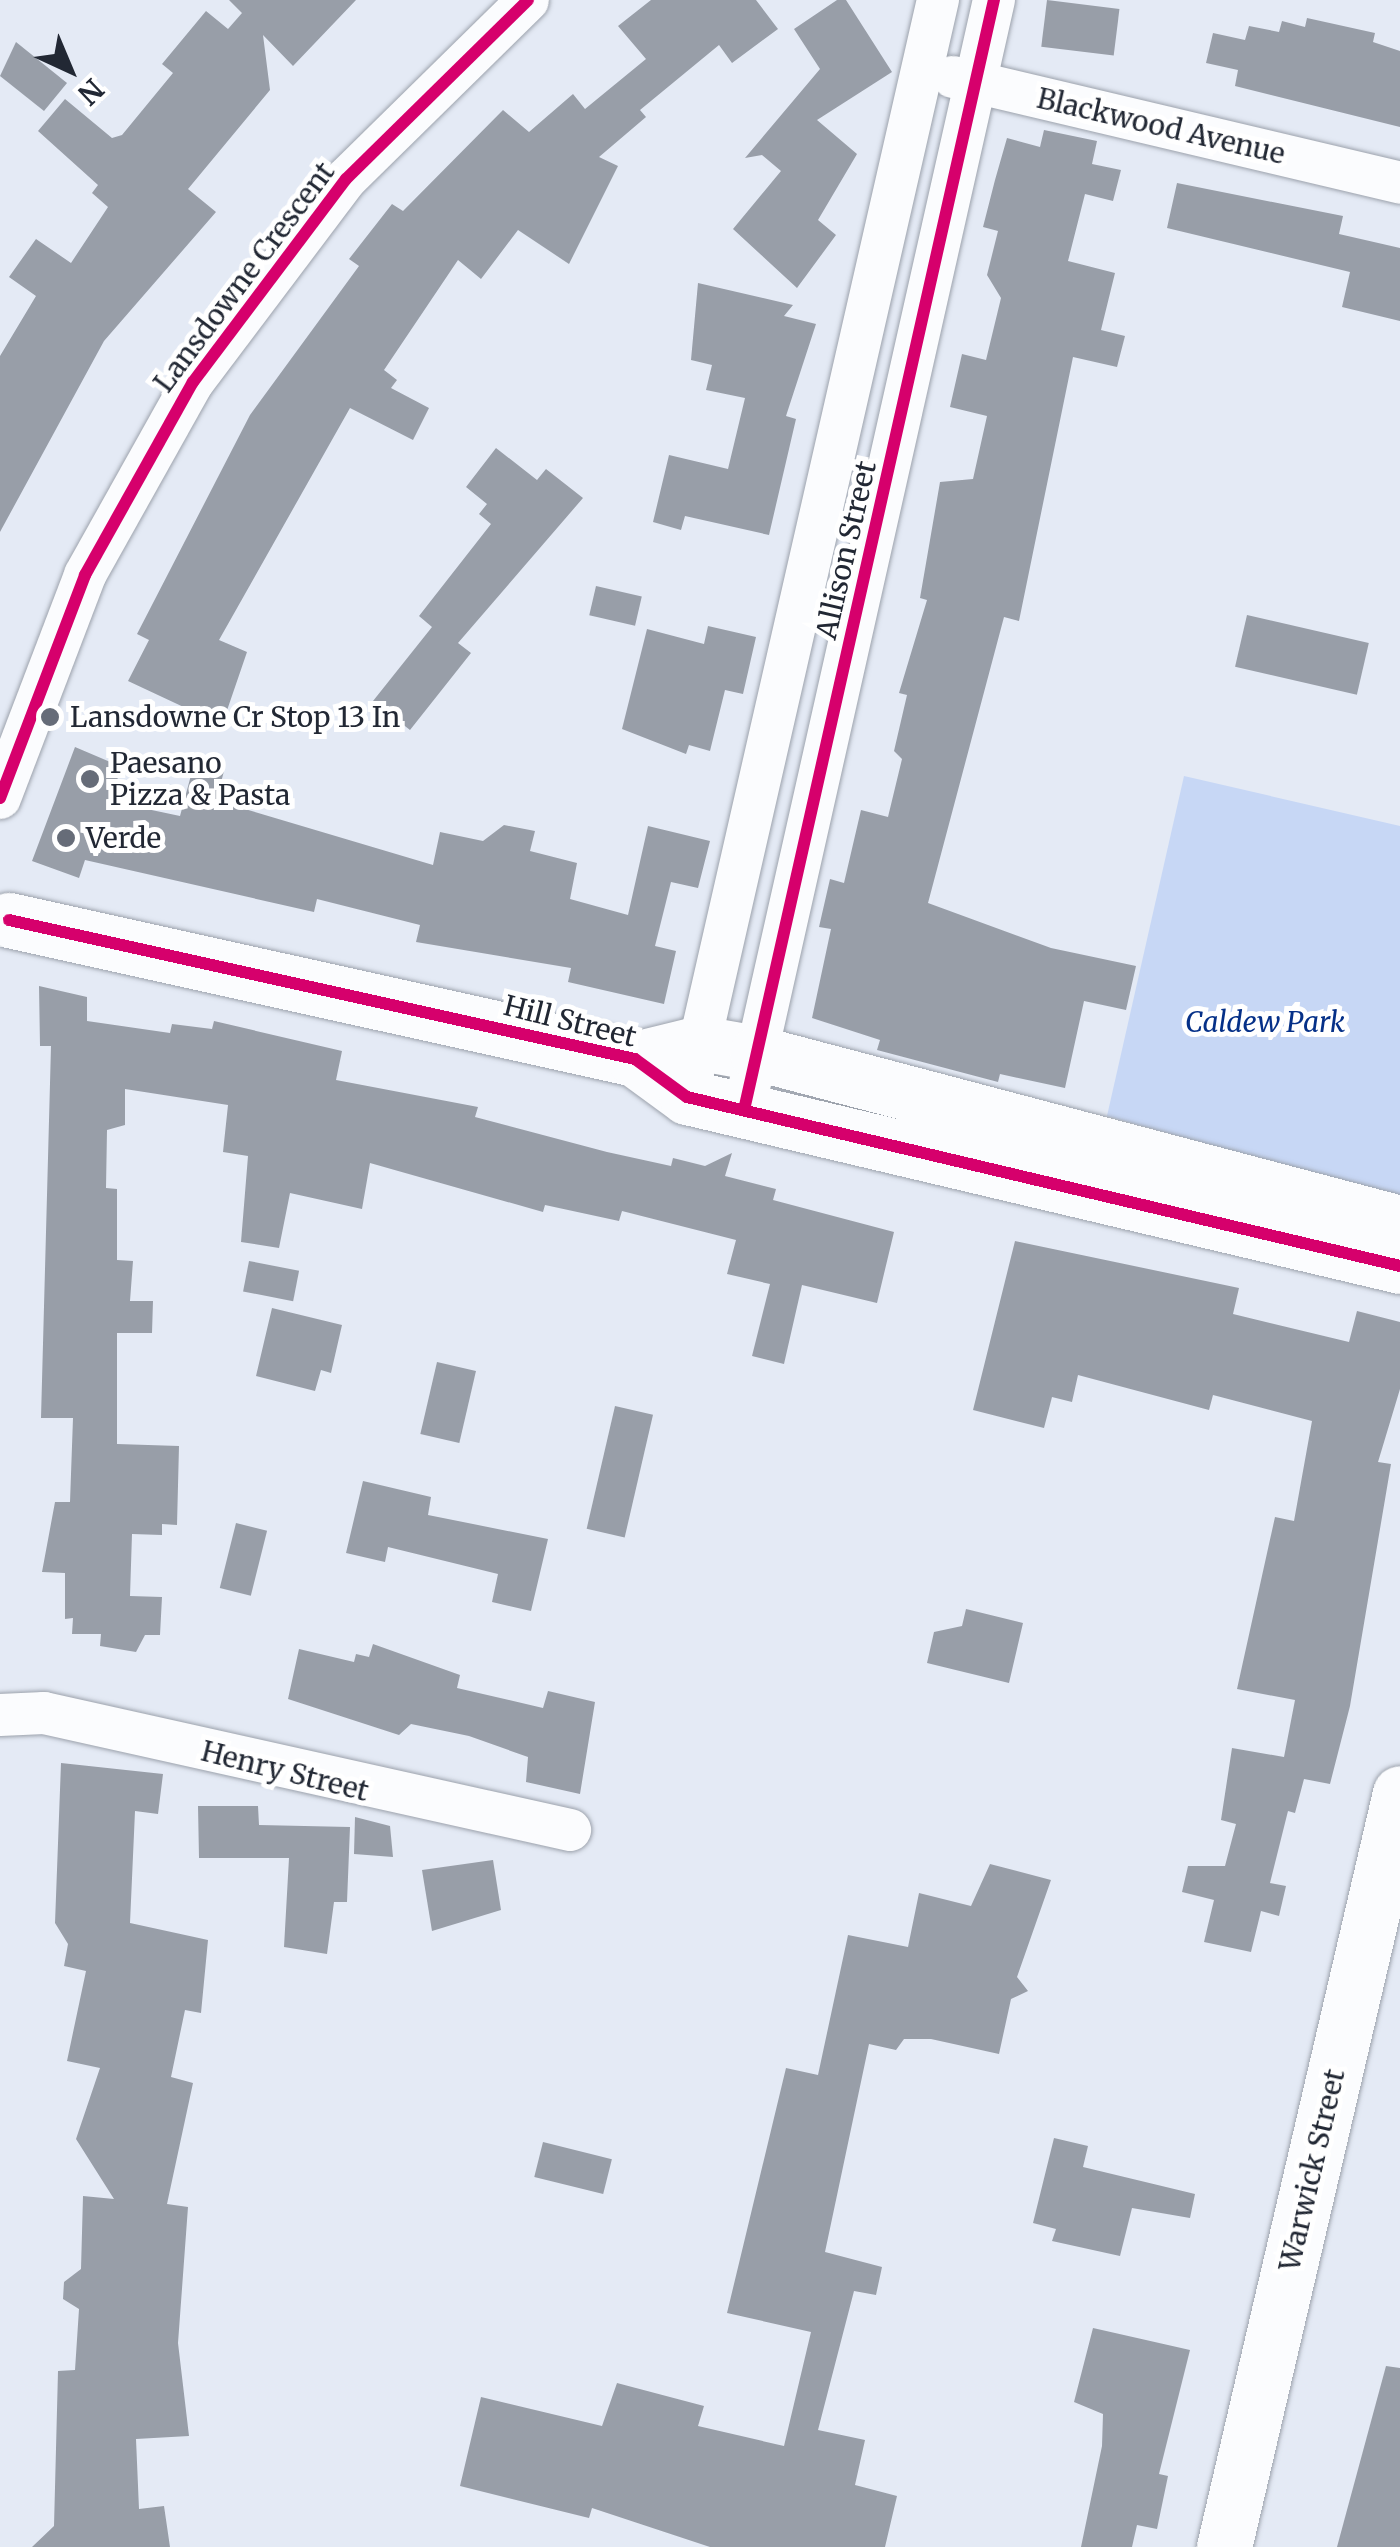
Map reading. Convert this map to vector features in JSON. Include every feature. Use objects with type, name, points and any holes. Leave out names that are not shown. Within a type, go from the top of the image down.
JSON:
[{"type":"street","name":"Lansdowne Crescent","points":[[0,798],[85,575],[193,382],[346,179],[528,0]]},
{"type":"street","name":"Allison Street","points":[[687,1097],[938,0]]},
{"type":"street","name":"Allison Street","points":[[744,1110],[994,0]]},
{"type":"street","name":"Blackwood Avenue","points":[[922,68],[1400,183]]},
{"type":"street","name":"Hill Street","points":[[3,913],[635,1059],[687,1097],[1400,1266]]},
{"type":"street","name":"Hill Street","points":[[635,1059],[700,1042],[757,1054],[1400,1223]]},
{"type":"street","name":"Henry Street","points":[[0,1715],[44,1713],[570,1830]]},
{"type":"street","name":"Warwick Street","points":[[1224,2547],[1393,1861],[1400,1793]]},
{"type":"green space","name":"Caldew Park","points":[[1184,776],[1400,826],[1400,1198],[1107,1116]]},
{"type":"building","points":[[229,0],[356,0],[293,66],[263,35],[270,90],[188,189],[216,212],[104,341],[0,532],[0,356],[36,296],[9,277],[36,239],[71,263],[108,207],[92,193],[98,185],[38,131],[65,99],[112,138],[122,135],[173,73],[162,64],[206,11],[228,29],[242,13]]},
{"type":"building","points":[[651,0],[756,0],[778,29],[732,63],[719,45],[640,110],[646,117],[599,157],[618,166],[569,264],[518,230],[481,279],[458,260],[384,370],[397,380],[391,388],[429,408],[413,440],[350,408],[219,640],[247,652],[222,725],[128,681],[149,640],[137,634],[250,415],[359,266],[349,259],[392,204],[403,211],[503,110],[529,132],[573,94],[585,109],[646,59],[618,26]]},
{"type":"building","points":[[837,0],[846,0],[892,72],[817,120],[857,154],[818,220],[836,235],[797,288],[733,229],[781,171],[762,155],[745,158],[820,69],[794,29]]},
{"type":"building","points":[[1047,0],[1119,9],[1114,56],[1041,47]]},
{"type":"building","points":[[1307,18],[1375,33],[1373,42],[1400,51],[1400,127],[1235,86],[1238,70],[1206,63],[1213,33],[1245,40],[1249,26],[1279,32],[1282,21],[1305,27]]},
{"type":"building","points":[[16,42],[67,83],[44,111],[0,76]]},
{"type":"building","points":[[1044,130],[1097,141],[1092,164],[1121,170],[1113,201],[1085,194],[1068,261],[1115,273],[1101,330],[1125,336],[1117,367],[1073,357],[1019,621],[1004,617],[928,903],[1051,948],[1136,966],[1126,1010],[1084,1001],[1065,1088],[1000,1074],[998,1082],[877,1050],[880,1040],[812,1018],[831,929],[819,927],[830,879],[844,883],[861,810],[888,817],[902,759],[894,751],[907,695],[899,693],[927,600],[920,598],[940,482],[973,479],[987,416],[950,407],[962,354],[986,360],[1001,298],[987,275],[998,231],[983,227],[995,180],[1007,138],[1040,147]]},
{"type":"building","points":[[1177,183],[1343,216],[1339,234],[1400,248],[1400,321],[1342,307],[1350,272],[1167,228]]},
{"type":"building","points":[[698,283],[793,305],[784,316],[816,324],[786,416],[796,419],[769,535],[685,516],[681,530],[653,522],[669,455],[728,469],[745,398],[706,390],[712,365],[691,360]]},
{"type":"building","points":[[496,448],[537,480],[546,469],[583,498],[458,643],[471,653],[410,730],[373,701],[432,627],[419,616],[491,524],[479,514],[487,504],[466,487]]},
{"type":"building","points":[[596,586],[642,597],[635,626],[589,615]]},
{"type":"building","points":[[1247,615],[1369,643],[1357,695],[1235,667]]},
{"type":"building","points":[[708,626],[756,637],[743,694],[725,690],[710,751],[689,745],[686,754],[622,729],[647,629],[704,644]]},
{"type":"building","points":[[75,747],[122,767],[109,801],[180,816],[194,764],[224,771],[218,794],[248,801],[245,809],[433,865],[440,832],[483,841],[504,825],[535,831],[530,851],[577,863],[570,899],[628,915],[648,826],[710,841],[698,888],[671,882],[655,946],[676,951],[664,1004],[568,982],[571,968],[416,942],[420,925],[317,899],[314,912],[85,860],[79,878],[32,861]]},
{"type":"building","points":[[39,986],[87,997],[87,1021],[170,1033],[172,1024],[212,1029],[214,1021],[342,1051],[336,1080],[478,1107],[475,1117],[607,1152],[671,1166],[673,1158],[705,1166],[732,1153],[725,1176],[776,1189],[773,1200],[894,1232],[877,1303],[802,1285],[784,1364],[752,1356],[770,1284],[727,1274],[736,1240],[622,1211],[619,1221],[545,1205],[543,1212],[370,1163],[362,1209],[290,1193],[279,1248],[241,1242],[248,1156],[223,1152],[228,1105],[125,1089],[125,1125],[107,1130],[106,1188],[117,1189],[117,1260],[133,1261],[130,1301],[153,1301],[152,1333],[117,1333],[117,1444],[179,1446],[177,1525],[162,1524],[162,1535],[132,1534],[130,1596],[162,1597],[160,1635],[145,1635],[136,1652],[100,1646],[101,1634],[72,1634],[73,1618],[65,1619],[65,1573],[42,1572],[55,1502],[70,1502],[73,1418],[41,1418],[51,1046],[40,1046]]},
{"type":"building","points":[[1015,1241],[1239,1288],[1233,1314],[1349,1342],[1357,1311],[1400,1322],[1400,1389],[1378,1462],[1391,1464],[1350,1706],[1330,1784],[1304,1779],[1295,1813],[1288,1811],[1270,1883],[1286,1886],[1279,1916],[1261,1911],[1251,1952],[1204,1942],[1214,1900],[1182,1892],[1188,1866],[1225,1866],[1236,1824],[1221,1820],[1232,1748],[1284,1757],[1295,1700],[1237,1689],[1275,1517],[1294,1521],[1312,1421],[1213,1395],[1209,1410],[1078,1375],[1072,1402],[1052,1397],[1044,1428],[973,1410]]},
{"type":"building","points":[[249,1261],[299,1271],[293,1301],[243,1291]]},
{"type":"building","points":[[272,1308],[342,1325],[331,1373],[321,1370],[315,1391],[256,1376]]},
{"type":"building","points":[[437,1362],[476,1371],[459,1443],[420,1434]]},
{"type":"building","points":[[615,1406],[653,1415],[625,1538],[587,1529]]},
{"type":"building","points":[[363,1481],[431,1497],[428,1515],[548,1539],[531,1611],[492,1602],[498,1574],[388,1547],[385,1562],[346,1553]]},
{"type":"building","points":[[236,1523],[267,1531],[251,1596],[220,1588]]},
{"type":"building","points":[[966,1609],[1023,1623],[1009,1683],[927,1663],[934,1632],[962,1626]]},
{"type":"building","points":[[373,1644],[460,1675],[457,1688],[543,1708],[548,1691],[595,1702],[580,1794],[526,1782],[528,1757],[469,1736],[411,1724],[399,1735],[288,1699],[299,1649],[354,1662],[356,1654],[369,1657]]},
{"type":"building","points":[[61,1763],[163,1774],[158,1814],[135,1811],[130,1923],[208,1940],[201,2013],[185,2010],[171,2077],[193,2083],[167,2204],[188,2207],[178,2343],[189,2436],[136,2439],[139,2509],[164,2506],[170,2547],[32,2547],[54,2526],[58,2371],[75,2370],[79,2309],[63,2299],[64,2282],[81,2269],[83,2196],[114,2199],[76,2139],[100,2068],[67,2061],[86,1971],[64,1966],[68,1944],[55,1923]]},
{"type":"building","points":[[198,1806],[258,1806],[259,1825],[350,1827],[347,1902],[334,1902],[327,1954],[284,1947],[289,1858],[199,1858]]},
{"type":"building","points":[[355,1817],[390,1826],[393,1857],[354,1854]]},
{"type":"building","points":[[493,1860],[501,1910],[432,1931],[422,1870]]},
{"type":"building","points":[[990,1864],[1051,1880],[1017,1977],[1028,1991],[1011,1999],[999,2054],[931,2039],[904,2039],[896,2050],[869,2044],[825,2252],[882,2267],[876,2295],[854,2291],[818,2430],[865,2440],[855,2485],[897,2496],[885,2547],[710,2547],[592,2508],[589,2518],[460,2486],[481,2397],[602,2426],[617,2383],[704,2406],[698,2426],[784,2446],[811,2332],[727,2313],[786,2068],[818,2075],[848,1935],[908,1947],[919,1893],[971,1906]]},
{"type":"building","points":[[1054,2138],[1088,2146],[1083,2167],[1195,2194],[1190,2218],[1132,2208],[1120,2256],[1052,2241],[1056,2229],[1033,2223]]},
{"type":"building","points":[[543,2142],[612,2159],[603,2194],[534,2177]]},
{"type":"building","points":[[1093,2328],[1190,2350],[1159,2474],[1168,2476],[1157,2529],[1137,2525],[1132,2547],[1081,2547],[1102,2446],[1103,2414],[1074,2402]]},
{"type":"building","points":[[1386,2366],[1400,2368],[1400,2547],[1337,2547]]},
{"type":"cycle path","points":[[0,798],[85,575],[193,382],[346,179],[528,0]]},
{"type":"cycle path","points":[[744,1110],[994,0]]},
{"type":"cycle path","points":[[9,920],[635,1059],[687,1097],[1400,1266]]},
{"type":"place","name":"Lansdowne Cr Stop 13 In","points":[[50,717]]},
{"type":"place","name":"Paesano Pizza & Pasta","points":[[90,779]]},
{"type":"place","name":"Verde","points":[[66,838]]}]
